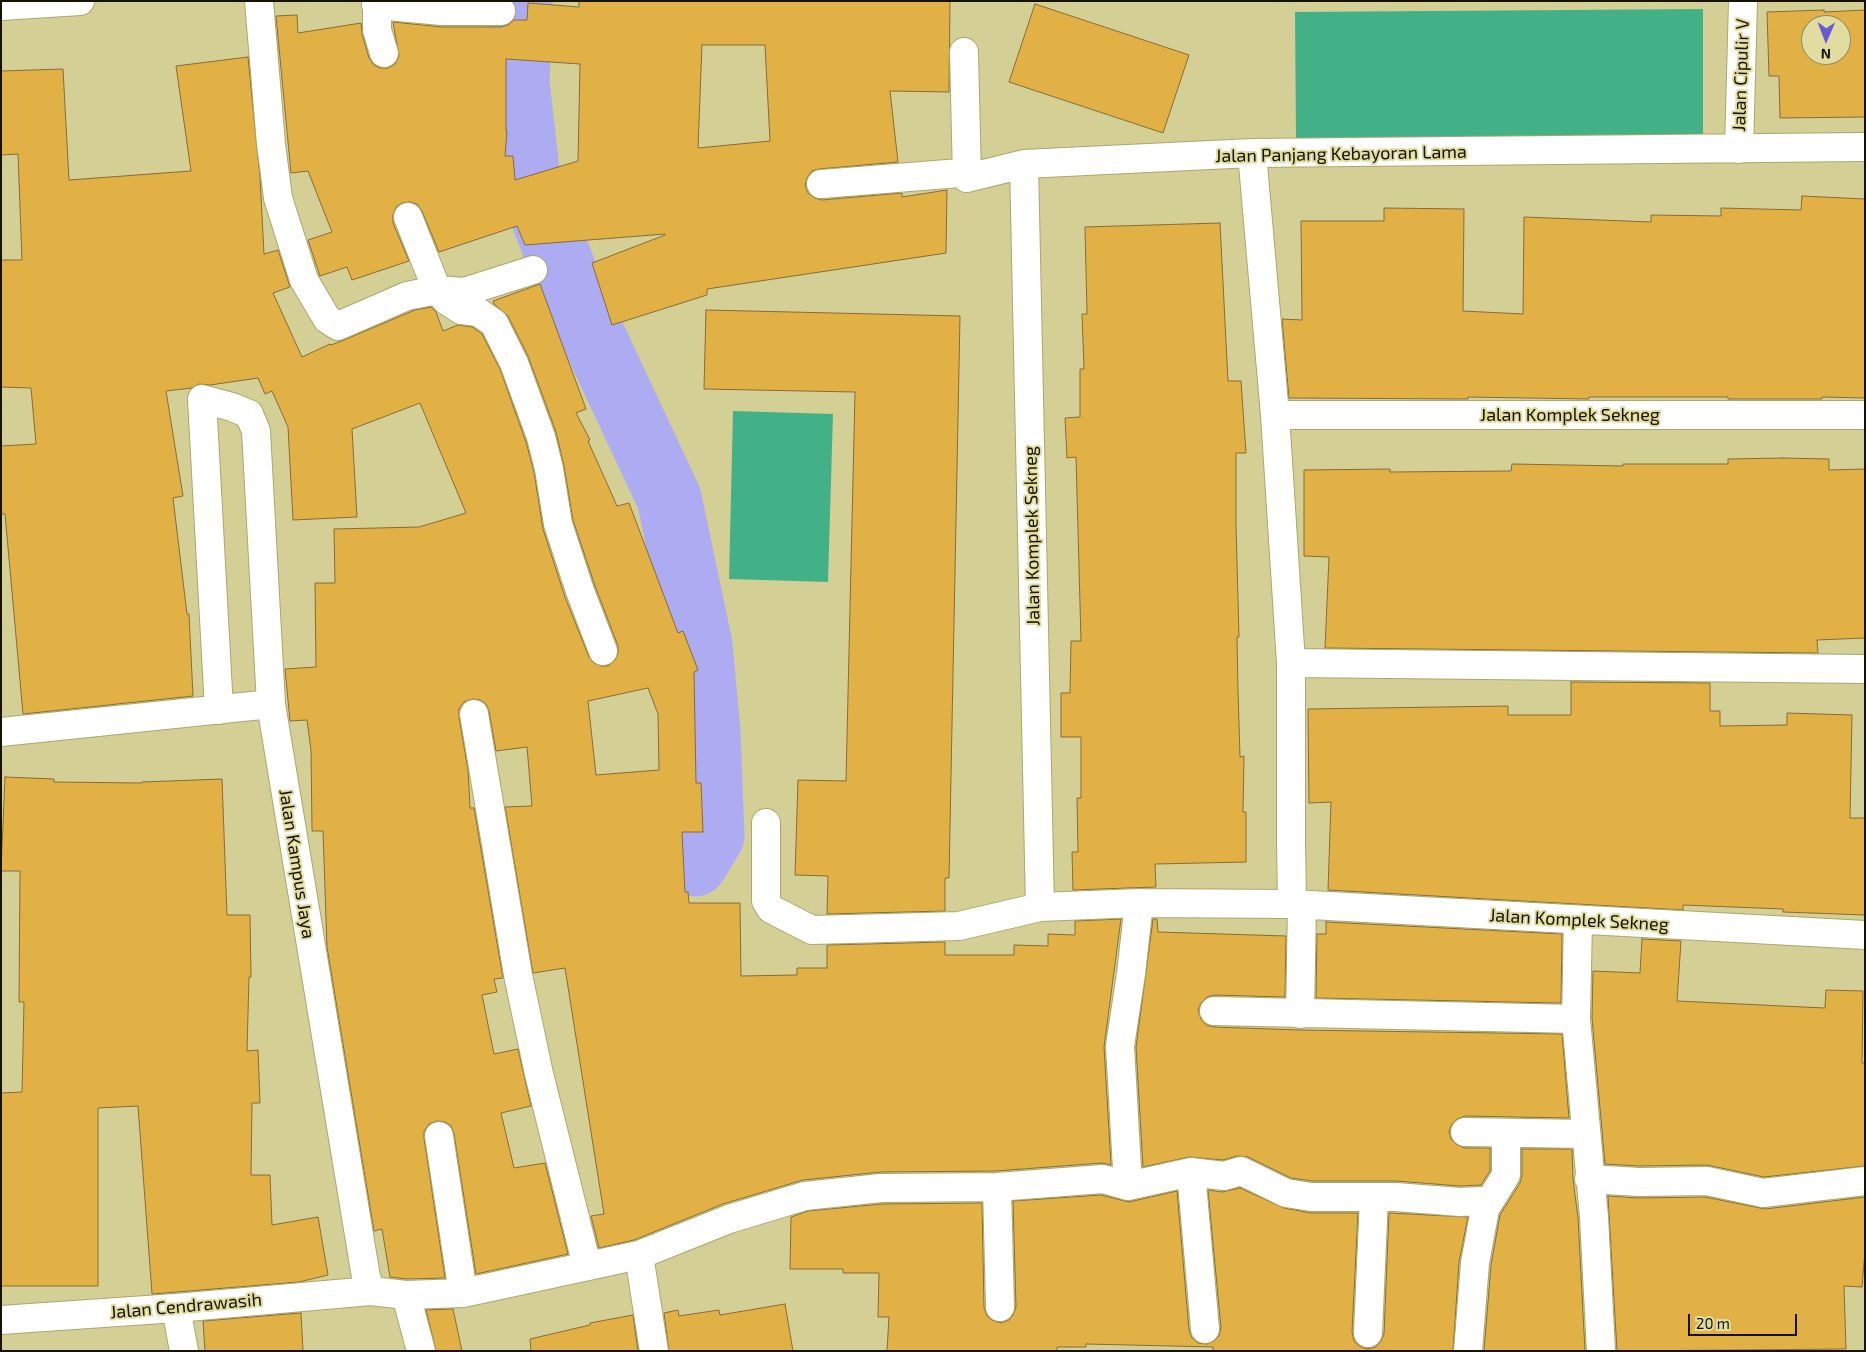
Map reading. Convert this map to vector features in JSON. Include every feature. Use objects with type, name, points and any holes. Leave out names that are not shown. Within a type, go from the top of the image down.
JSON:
[{"type":"street","points":[[16,4],[80,1]]},
{"type":"street","points":[[259,1],[271,144],[278,198],[304,280],[327,319],[338,326],[407,296],[437,290],[464,292],[533,270]]},
{"type":"street","name":"Jalan Cipulir V","points":[[1739,149],[1743,1]]},
{"type":"street","points":[[384,53],[377,30],[376,3],[442,11],[501,10]]},
{"type":"street","points":[[964,52],[967,178]]},
{"type":"street","name":"Jalan Panjang Kebayoran Lama","points":[[821,184],[960,173],[967,178],[1024,164],[1252,154],[1865,147]]},
{"type":"street","points":[[1252,154],[1275,415],[1291,663],[1291,840],[1297,905],[1300,1014]]},
{"type":"street","name":"Jalan Komplek Sekneg","points":[[1024,164],[1040,907]]},
{"type":"street","points":[[408,216],[437,290],[447,301],[461,310],[478,312],[494,323],[514,363],[541,437],[549,468],[558,524],[580,591],[603,651]]},
{"type":"street","name":"Jalan Kampus Jaya","points":[[219,710],[202,399],[249,414],[256,431],[271,704],[366,1277],[371,1291]]},
{"type":"street","name":"Jalan Komplek Sekneg","points":[[1275,415],[1865,415]]},
{"type":"street","points":[[1291,663],[1865,669]]},
{"type":"street","points":[[1,732],[271,704]]},
{"type":"street","points":[[474,714],[518,975],[539,1074],[587,1266]]},
{"type":"street","name":"Jalan Komplek Sekneg","points":[[766,823],[766,901],[771,909],[812,930],[959,926],[1040,907],[1139,903],[1297,905],[1865,935]]},
{"type":"street","points":[[1139,903],[1120,1046],[1128,1186],[1191,1172],[1224,1176],[1241,1170],[1286,1194],[1311,1198],[1396,1197],[1460,1202],[1482,1201],[1485,1209]]},
{"type":"street","points":[[1578,920],[1576,1019],[1597,1271],[1601,1351]]},
{"type":"street","points":[[1214,1012],[1576,1019]]},
{"type":"street","points":[[1464,1132],[1586,1134]]},
{"type":"street","points":[[1468,1351],[1475,1263],[1485,1209],[1506,1175],[1506,1133]]},
{"type":"street","points":[[439,1136],[463,1293]]},
{"type":"street","points":[[1191,1172],[1205,1329]]},
{"type":"street","name":"Jalan Cendrawasih","points":[[1,1320],[176,1308],[371,1291],[406,1295],[463,1293],[639,1255],[730,1219],[805,1196],[881,1188],[997,1187],[1103,1179],[1128,1186]]},
{"type":"street","points":[[1590,1179],[1639,1182],[1707,1181],[1763,1193],[1865,1181]]},
{"type":"street","points":[[997,1187],[1000,1307]]},
{"type":"street","points":[[1368,1332],[1374,1198]]},
{"type":"street","points":[[639,1255],[654,1351]]},
{"type":"street","points":[[406,1295],[420,1351]]},
{"type":"street","points":[[176,1308],[184,1351]]},
{"type":"green space","points":[[1703,9],[1703,136],[1296,139],[1295,12]]},
{"type":"green space","points":[[733,411],[833,414],[828,582],[729,579]]},
{"type":"building","points":[[579,1],[950,1],[949,92],[890,91],[898,162],[819,169],[812,171],[805,185],[808,193],[822,200],[902,193],[902,197],[947,190],[946,253],[707,289],[707,295],[612,325],[592,263],[665,234],[525,245],[517,226],[439,252],[422,211],[417,204],[410,202],[402,203],[396,207],[393,215],[393,223],[409,261],[352,280],[347,267],[320,276],[308,240],[332,232],[308,171],[291,173],[276,16],[297,15],[298,33],[361,23],[369,58],[374,65],[380,68],[388,68],[395,64],[399,56],[393,22],[442,27],[501,27],[508,25],[514,20],[527,20],[528,3],[579,7]],"holes":[[[702,45],[765,45],[770,141],[698,148]],[[506,59],[580,64],[578,161],[515,180],[513,156],[505,156],[507,131]]]},
{"type":"building","points":[[1035,4],[1189,55],[1163,133],[1009,82]]},
{"type":"building","points":[[1865,10],[1865,117],[1780,118],[1779,76],[1769,76],[1767,12]]},
{"type":"building","points":[[248,57],[260,177],[264,254],[278,250],[290,287],[273,293],[302,357],[415,310],[431,307],[436,312],[443,331],[458,325],[472,327],[482,334],[500,369],[526,442],[534,472],[543,529],[565,597],[589,657],[594,663],[608,666],[615,660],[618,646],[573,520],[556,432],[528,356],[508,316],[493,301],[540,284],[586,409],[576,413],[590,440],[588,441],[617,506],[629,503],[678,633],[683,631],[698,670],[694,672],[696,783],[701,783],[703,832],[682,832],[685,892],[688,892],[689,903],[740,903],[741,976],[797,975],[797,968],[827,968],[827,945],[945,942],[945,955],[1014,955],[1014,945],[1048,946],[1048,934],[1075,935],[1075,921],[1121,919],[1104,1047],[1111,1165],[1102,1163],[996,1171],[881,1172],[803,1180],[723,1204],[634,1240],[599,1248],[591,1216],[604,1214],[565,968],[533,973],[505,807],[532,806],[527,747],[496,751],[486,704],[480,700],[472,699],[464,702],[459,709],[459,717],[468,770],[470,808],[474,808],[503,978],[494,979],[497,992],[482,995],[494,1054],[518,1049],[531,1106],[501,1113],[514,1168],[545,1163],[568,1254],[476,1274],[454,1134],[451,1126],[445,1122],[437,1121],[429,1124],[424,1131],[424,1138],[445,1278],[407,1279],[390,1277],[382,1229],[374,1231],[327,947],[323,831],[312,831],[311,750],[307,720],[290,721],[285,669],[316,667],[315,583],[335,583],[334,529],[419,527],[466,513],[420,403],[352,429],[357,517],[293,520],[288,427],[272,391],[265,394],[258,378],[210,385],[199,384],[192,388],[166,391],[183,496],[173,498],[187,614],[189,614],[193,696],[23,714],[5,514],[1,514],[1,446],[36,444],[31,388],[1,387],[1,260],[22,260],[18,154],[1,155],[1,71],[63,69],[69,180],[191,171],[176,66]],"holes":[[[648,688],[658,714],[659,770],[596,775],[588,701]]]},
{"type":"building","points":[[1802,196],[1865,199],[1865,398],[1289,398],[1282,319],[1302,320],[1301,221],[1384,221],[1384,208],[1464,209],[1463,311],[1523,314],[1524,217],[1651,222],[1651,215],[1721,216],[1721,208],[1801,210]]},
{"type":"building","points":[[1220,223],[1228,381],[1241,381],[1246,453],[1236,453],[1236,525],[1239,637],[1237,637],[1238,690],[1240,757],[1244,756],[1243,812],[1246,812],[1246,862],[1155,864],[1156,887],[1073,890],[1072,852],[1078,852],[1077,798],[1081,798],[1081,737],[1061,737],[1061,693],[1070,693],[1071,641],[1081,641],[1076,457],[1067,458],[1065,418],[1080,417],[1080,369],[1084,369],[1082,314],[1087,314],[1085,227]]},
{"type":"building","points":[[706,310],[960,316],[949,878],[945,878],[945,911],[827,914],[828,876],[795,875],[798,780],[846,781],[855,392],[704,389]]},
{"type":"building","points":[[1728,459],[1829,459],[1829,470],[1865,469],[1865,638],[1817,640],[1818,653],[1325,648],[1329,557],[1304,556],[1304,470],[1390,469],[1390,472],[1511,471],[1512,464],[1623,466],[1623,464],[1728,464]]},
{"type":"building","points":[[1571,682],[1710,683],[1710,711],[1720,711],[1720,726],[1787,725],[1787,713],[1852,715],[1850,818],[1865,818],[1865,915],[1783,912],[1783,909],[1683,905],[1683,910],[1328,890],[1331,802],[1309,803],[1308,709],[1508,706],[1508,715],[1571,715]]},
{"type":"building","points":[[5,777],[54,779],[54,782],[142,783],[222,779],[227,915],[250,915],[251,977],[249,977],[247,1051],[258,1050],[260,1103],[252,1103],[251,1175],[270,1175],[272,1225],[318,1217],[328,1275],[299,1282],[152,1294],[138,1106],[98,1108],[98,1286],[1,1286],[1,1093],[22,1092],[24,1002],[19,1002],[20,871],[1,871]]},
{"type":"building","points":[[1153,919],[1157,919],[1158,932],[1286,936],[1285,997],[1214,995],[1207,997],[1201,1003],[1198,1010],[1201,1019],[1206,1025],[1214,1027],[1299,1030],[1562,1034],[1569,1118],[1465,1116],[1457,1119],[1449,1131],[1451,1139],[1457,1145],[1465,1148],[1490,1148],[1490,1171],[1481,1185],[1460,1186],[1396,1181],[1312,1181],[1291,1178],[1248,1157],[1237,1156],[1223,1160],[1189,1157],[1143,1167],[1136,1047]]},
{"type":"building","points":[[1326,922],[1562,934],[1561,1003],[1316,998],[1317,934],[1326,934]]},
{"type":"building","points":[[1642,939],[1681,941],[1677,1001],[1825,1008],[1826,990],[1863,991],[1862,1063],[1865,1063],[1865,1166],[1764,1177],[1707,1165],[1639,1166],[1605,1164],[1592,1018],[1593,971],[1640,973]]},
{"type":"building","points":[[1522,1149],[1572,1149],[1573,1179],[1578,1218],[1585,1351],[1484,1351],[1491,1265],[1500,1215],[1520,1183],[1522,1175]]},
{"type":"building","points":[[1240,1188],[1284,1208],[1311,1213],[1358,1213],[1352,1332],[1354,1341],[1359,1346],[1367,1349],[1376,1347],[1384,1334],[1389,1213],[1468,1217],[1459,1262],[1453,1351],[1213,1351],[1213,1347],[1086,1344],[1086,1347],[1057,1347],[1057,1351],[887,1351],[889,1317],[878,1317],[879,1273],[843,1273],[843,1269],[790,1269],[791,1217],[808,1211],[882,1204],[982,1203],[984,1308],[987,1316],[1001,1323],[1009,1320],[1016,1307],[1013,1201],[1101,1195],[1129,1202],[1177,1191],[1189,1330],[1192,1338],[1198,1343],[1207,1344],[1219,1336],[1221,1328],[1208,1190],[1222,1192]]},
{"type":"building","points":[[1608,1196],[1639,1198],[1705,1197],[1765,1209],[1865,1197],[1865,1251],[1862,1287],[1844,1286],[1846,1349],[1617,1351]]},
{"type":"building","points":[[785,1304],[793,1351],[669,1351],[664,1313],[678,1310],[679,1316],[719,1310],[720,1315]]},
{"type":"building","points":[[453,1309],[462,1351],[436,1351],[426,1310]]},
{"type":"building","points":[[301,1313],[303,1351],[205,1351],[203,1321]]},
{"type":"building","points":[[633,1315],[638,1351],[531,1351],[530,1339],[590,1325],[590,1323]]},
{"type":"waterway","points":[[520,1],[517,83],[528,179],[572,291],[669,498],[700,645],[708,732],[712,836],[695,864]]}]
